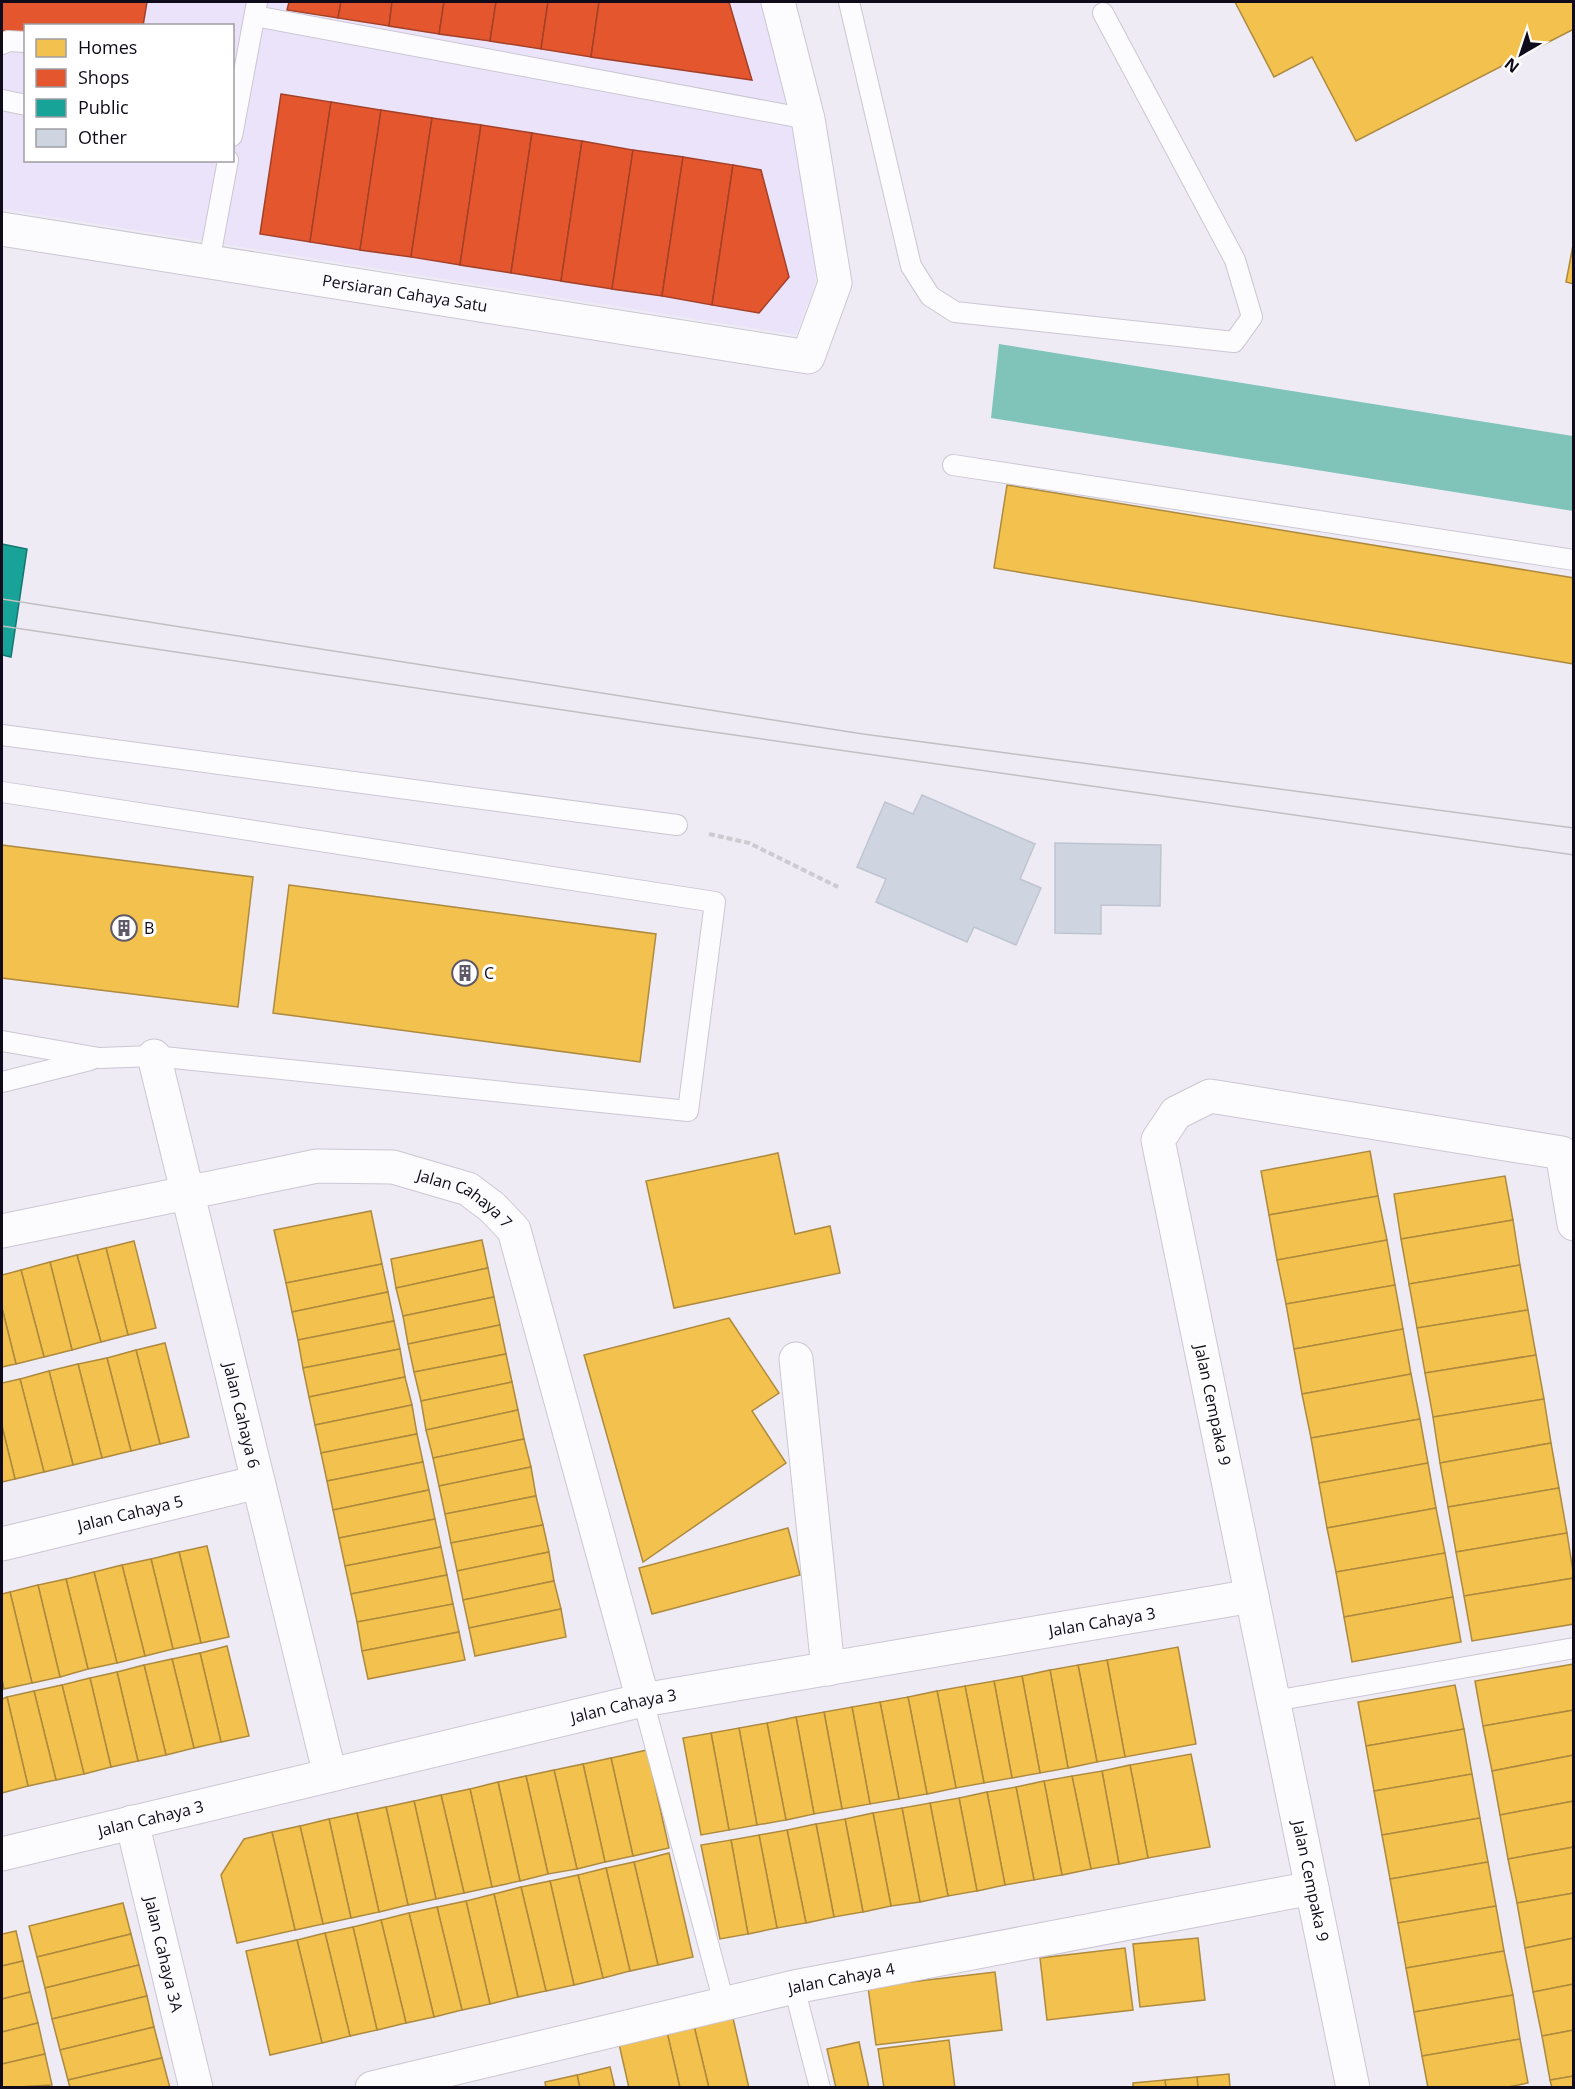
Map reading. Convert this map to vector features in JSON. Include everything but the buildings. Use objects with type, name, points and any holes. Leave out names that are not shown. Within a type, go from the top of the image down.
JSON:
[{"type":"street","points":[[778,2],[808,119]]},
{"type":"street","name":"Persiaran Cahaya Satu","points":[[2,229],[808,357],[835,283],[808,119]]},
{"type":"street","name":"Jalan Cahaya 6","points":[[154,1056],[330,1775]]},
{"type":"street","name":"Jalan Cempaka 9","points":[[1353,2088],[1158,1140],[1176,1113],[1210,1096],[1568,1154]]},
{"type":"street","points":[[1568,1154],[1574,1224]]},
{"type":"street","name":"Jalan Cahaya 7","points":[[2,1231],[316,1166],[393,1167],[468,1189],[492,1207],[514,1230],[643,1700]]},
{"type":"street","points":[[796,1359],[828,1669]]},
{"type":"street","name":"Jalan Cahaya 5","points":[[2,1544],[258,1482]]},
{"type":"street","name":"Jalan Cahaya 3","points":[[2,1854],[643,1700],[1252,1596]]},
{"type":"street","name":"Jalan Cahaya 3A","points":[[132,1822],[196,2088]]},
{"type":"street","name":"Jalan Cahaya 4","points":[[372,2088],[794,1987],[1312,1888]]},
{"type":"lane","points":[[849,2],[911,266],[930,296],[955,312],[1234,342],[1252,317],[1235,260],[1103,13]]},
{"type":"lane","points":[[234,116],[239,66],[256,9],[808,119]]},
{"type":"lane","points":[[2,44],[9,40],[24,42]]},
{"type":"lane","points":[[2,100],[24,105]]},
{"type":"lane","points":[[209,262],[228,162]]},
{"type":"lane","points":[[953,465],[1574,560]]},
{"type":"lane","points":[[2,735],[677,825]]},
{"type":"lane","points":[[2,792],[715,902],[688,1111],[154,1056],[99,1058],[2,1082]]},
{"type":"lane","points":[[2,1041],[99,1058]]},
{"type":"lane","points":[[1274,1701],[1574,1648]]},
{"type":"lane","points":[[643,1700],[724,2003]]},
{"type":"lane","points":[[794,1987],[819,2088]]},
{"type":"path","points":[[677,825],[749,843],[838,887]]},
{"type":"shaded area","points":[[2,2],[761,2],[797,137],[816,282],[796,335],[2,209]]},
{"type":"shaded area","points":[[999,344],[1573,436],[1573,511],[991,418]]},
{"type":"tram line","points":[[2,599],[863,734],[1574,828]]},
{"type":"tram line","points":[[2,626],[657,724],[1574,855]]},
{"type":"place","name":"B","points":[[124,928]]},
{"type":"place","name":"C","points":[[465,973]]}]
